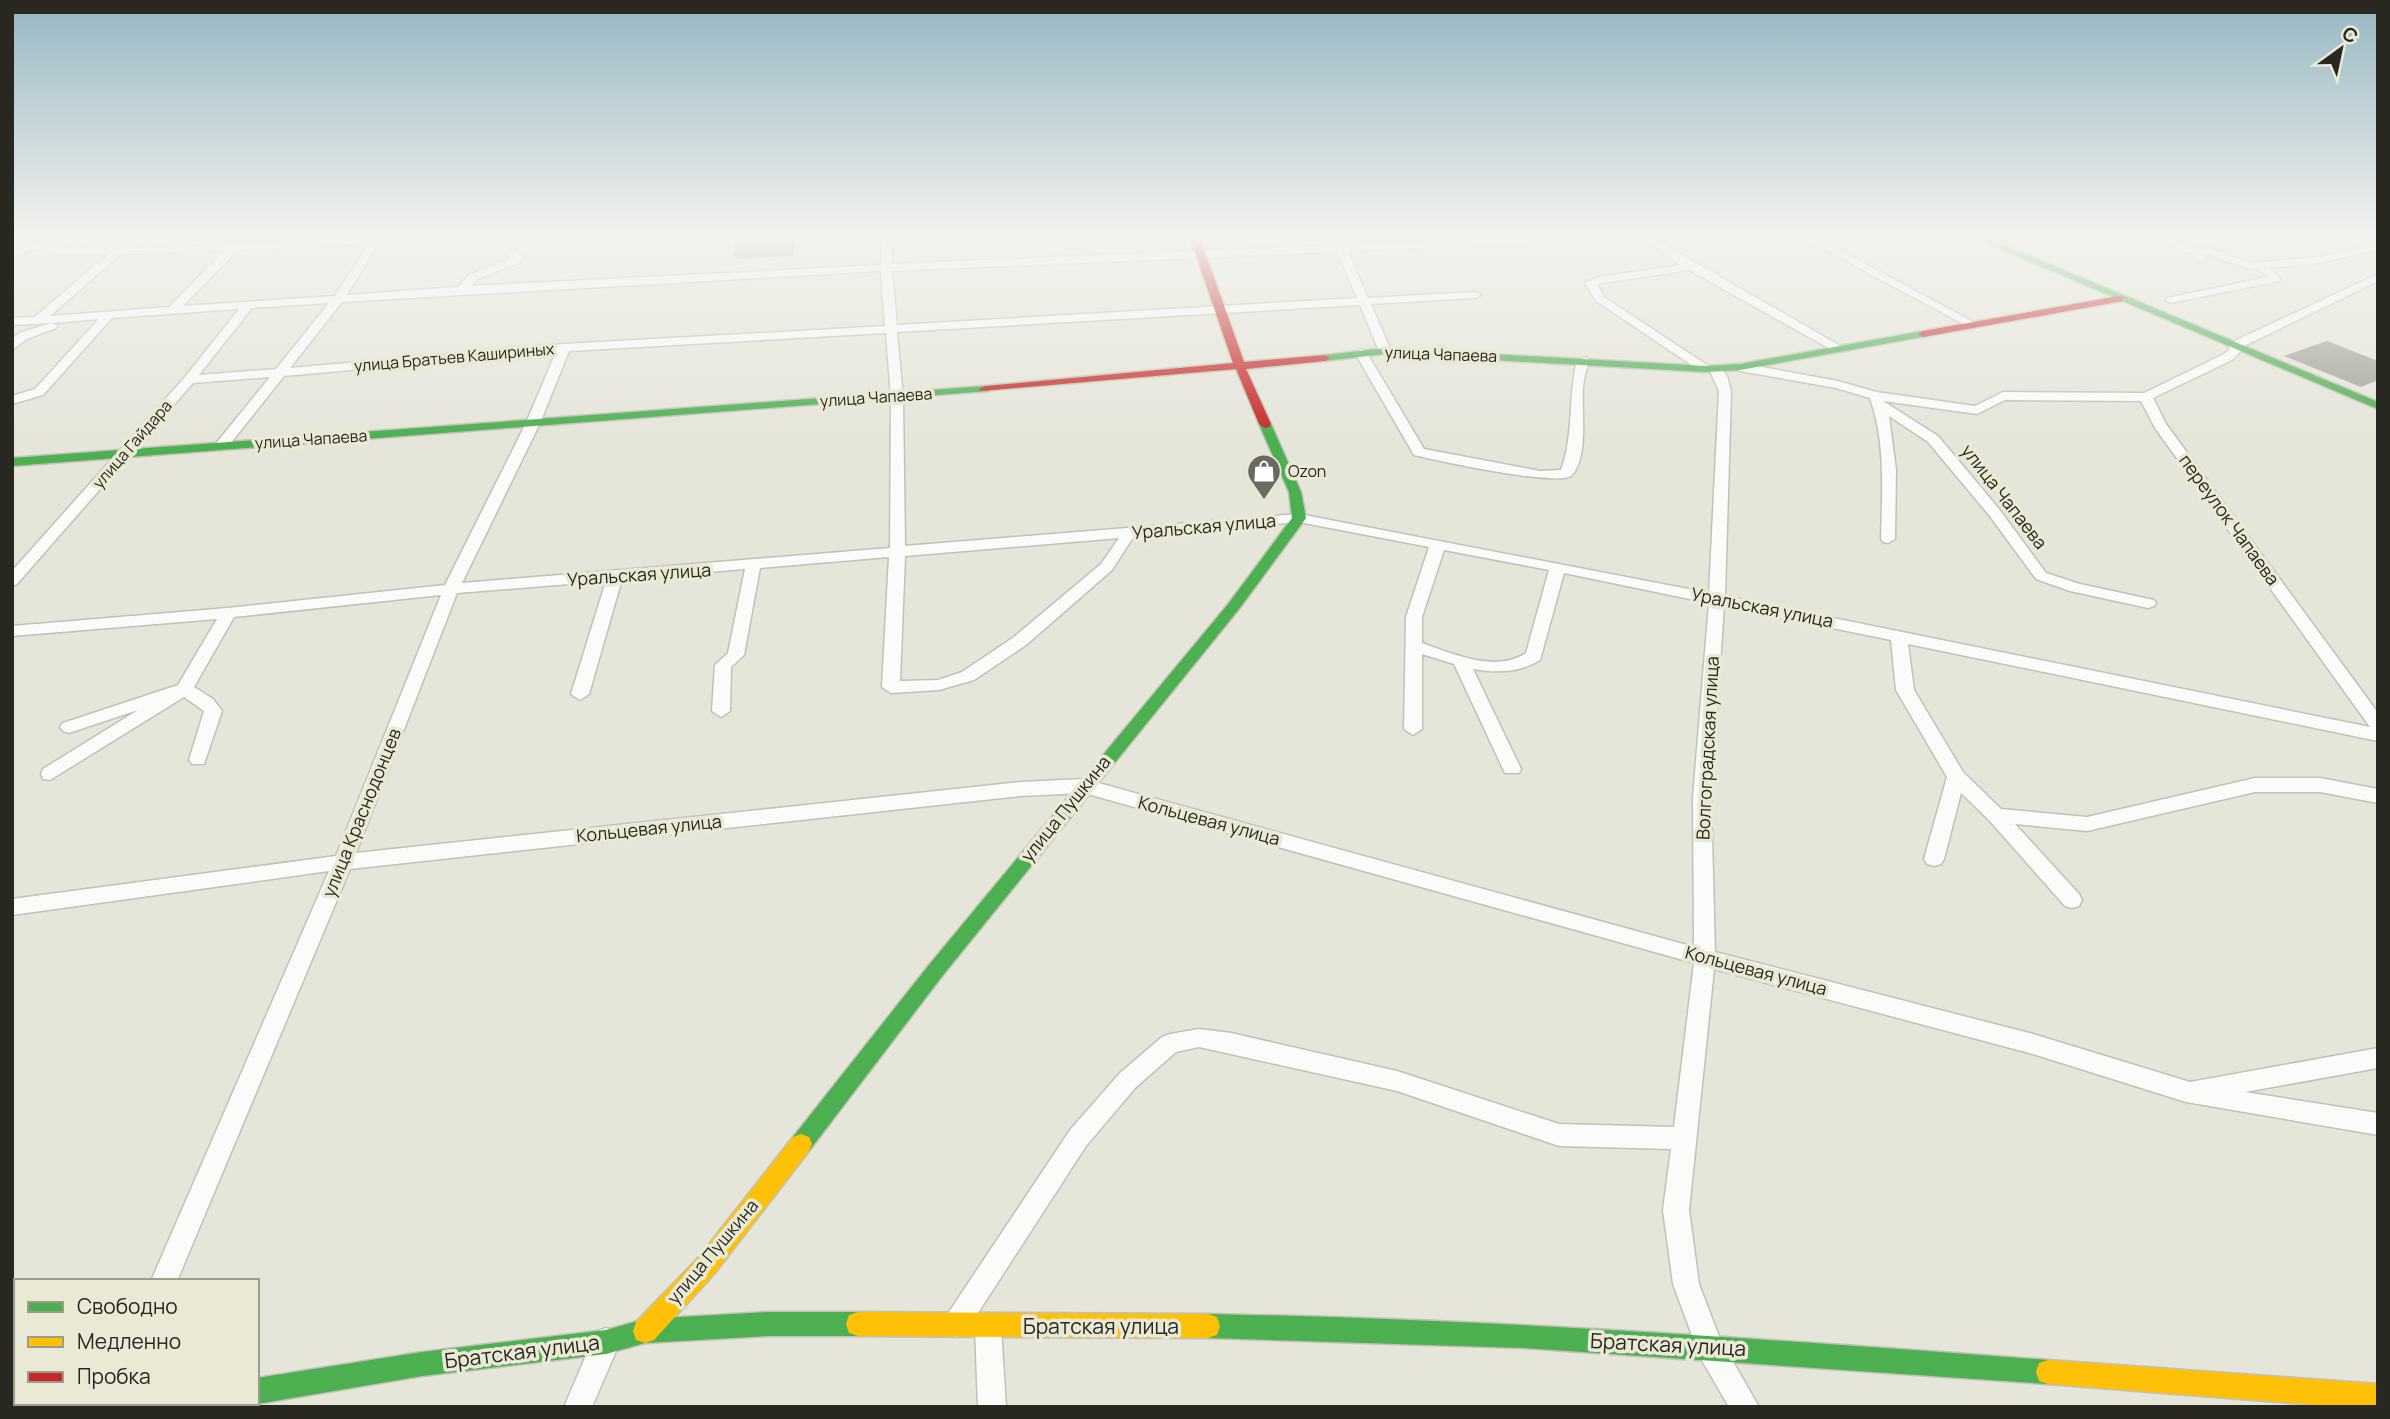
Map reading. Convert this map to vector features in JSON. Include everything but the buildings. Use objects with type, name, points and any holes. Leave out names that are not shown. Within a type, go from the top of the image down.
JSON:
[{"type":"street","points":[[38,320],[56,304]]},
{"type":"street","points":[[174,309],[179,304]]},
{"type":"street","points":[[12,322],[246,304]]},
{"type":"street","name":"улица Гайдара","points":[[12,581],[189,380],[249,304]]},
{"type":"street","points":[[221,446],[334,304]]},
{"type":"street","points":[[889,304],[897,396],[899,551],[891,687],[939,685],[968,676],[1020,641],[1107,567],[1129,533]]},
{"type":"street","points":[[1217,304],[1240,367],[1295,492],[1299,518]]},
{"type":"street","name":"улица Братьев Кашириных","points":[[189,380],[564,348],[1304,304]]},
{"type":"street","points":[[1363,304],[1385,351]]},
{"type":"street","points":[[1608,304],[1710,369]]},
{"type":"street","points":[[1758,304],[1838,348]]},
{"type":"street","points":[[1934,304],[1973,325]]},
{"type":"street","name":"улица Чапаева","points":[[12,462],[897,396],[1240,367],[1385,351],[1710,369],[1740,368],[2090,304]]},
{"type":"street","points":[[2132,304],[2378,406]]},
{"type":"street","points":[[2234,346],[2321,304]]},
{"type":"street","points":[[12,400],[39,392],[108,316]]},
{"type":"street","points":[[12,346],[23,336],[80,318]]},
{"type":"street","points":[[2146,397],[2228,357],[2235,352],[2234,346]]},
{"type":"street","name":"улица Краснодонцев","points":[[165,1279],[343,862],[451,589],[533,423],[564,348]]},
{"type":"street","points":[[1361,353],[1419,452],[1540,475],[1566,474],[1576,447],[1577,386],[1583,360]]},
{"type":"street","name":"улица Чапаева","points":[[1740,368],[1838,385],[1876,400],[1933,439],[1994,512],[2041,576],[2076,588],[2148,603]]},
{"type":"street","name":"Волгоградская улица","points":[[1710,369],[1721,376],[1725,391],[1717,599],[1702,797],[1705,958],[1682,1138],[1676,1210],[1686,1284],[1710,1347],[1745,1407]]},
{"type":"street","name":"улица Чапаева","points":[[1876,400],[1977,410],[2003,396],[2146,397]]},
{"type":"street","name":"переулок Чапаева","points":[[2146,397],[2160,425],[2378,726]]},
{"type":"street","points":[[1876,400],[1885,424],[1889,491],[1888,539]]},
{"type":"street","name":"Уральская улица","points":[[12,631],[229,613],[451,589],[753,566],[899,551],[1299,518],[1558,567],[2378,735]]},
{"type":"street","name":"улица Пушкина","points":[[645,1331],[707,1265],[936,970],[1234,606],[1299,518]]},
{"type":"street","points":[[1413,729],[1414,617],[1438,544]]},
{"type":"street","points":[[721,711],[723,665],[736,656],[753,566]]},
{"type":"street","points":[[1412,645],[1461,661],[1498,666],[1528,662],[1534,656],[1558,567]]},
{"type":"street","points":[[580,694],[615,577]]},
{"type":"street","points":[[50,774],[184,689],[229,613]]},
{"type":"street","points":[[1899,636],[1905,690],[1956,777],[1996,815],[2072,900]]},
{"type":"street","points":[[1461,661],[1512,769]]},
{"type":"street","points":[[69,727],[184,689],[207,703],[213,711],[198,760]]},
{"type":"street","points":[[1934,859],[1956,777]]},
{"type":"street","points":[[1996,815],[2087,824],[2255,785],[2320,785],[2378,796]]},
{"type":"street","name":"Кольцевая улица","points":[[12,907],[343,862],[1007,790],[1084,786],[1705,958],[2033,1044],[2186,1092],[2378,1124]]},
{"type":"street","points":[[956,1324],[1078,1138],[1128,1080],[1170,1044],[1199,1038],[1231,1043],[1397,1081],[1559,1135],[1682,1138]]},
{"type":"street","points":[[2186,1092],[2378,1058]]},
{"type":"street","name":"Братская улица","points":[[259,1391],[422,1364],[607,1342],[645,1331],[767,1324],[956,1324],[1368,1328],[1710,1347],[2378,1397]]},
{"type":"street","points":[[988,1326],[992,1407]]},
{"type":"street","points":[[578,1407],[607,1342]]},
{"type":"traffic: fast","points":[[2136,304],[2378,406]]},
{"type":"traffic: fast","points":[[1325,358],[1385,351],[1706,369],[1740,367],[1923,334]]},
{"type":"traffic: fast","points":[[12,462],[985,389]]},
{"type":"traffic: fast","points":[[801,1144],[936,970],[1234,606],[1299,518],[1295,492],[1265,424]]},
{"type":"traffic: fast","points":[[259,1391],[422,1364],[606,1342],[645,1331],[767,1324],[858,1324]]},
{"type":"traffic: fast","points":[[1208,1326],[1523,1336],[2048,1372]]},
{"type":"traffic: slow","points":[[645,1331],[707,1265],[801,1144]]},
{"type":"traffic: slow","points":[[858,1324],[1208,1326]]},
{"type":"traffic: slow","points":[[2048,1372],[2378,1397]]},
{"type":"traffic: jam","points":[[1218,304],[1240,367],[1265,424]]},
{"type":"traffic: jam","points":[[1923,334],[2090,304]]},
{"type":"traffic: jam","points":[[985,389],[1325,358]]},
{"type":"traffic: jam","points":[[162,1407],[172,1405]]},
{"type":"place","name":"Ozon","points":[[1264,501]]}]
